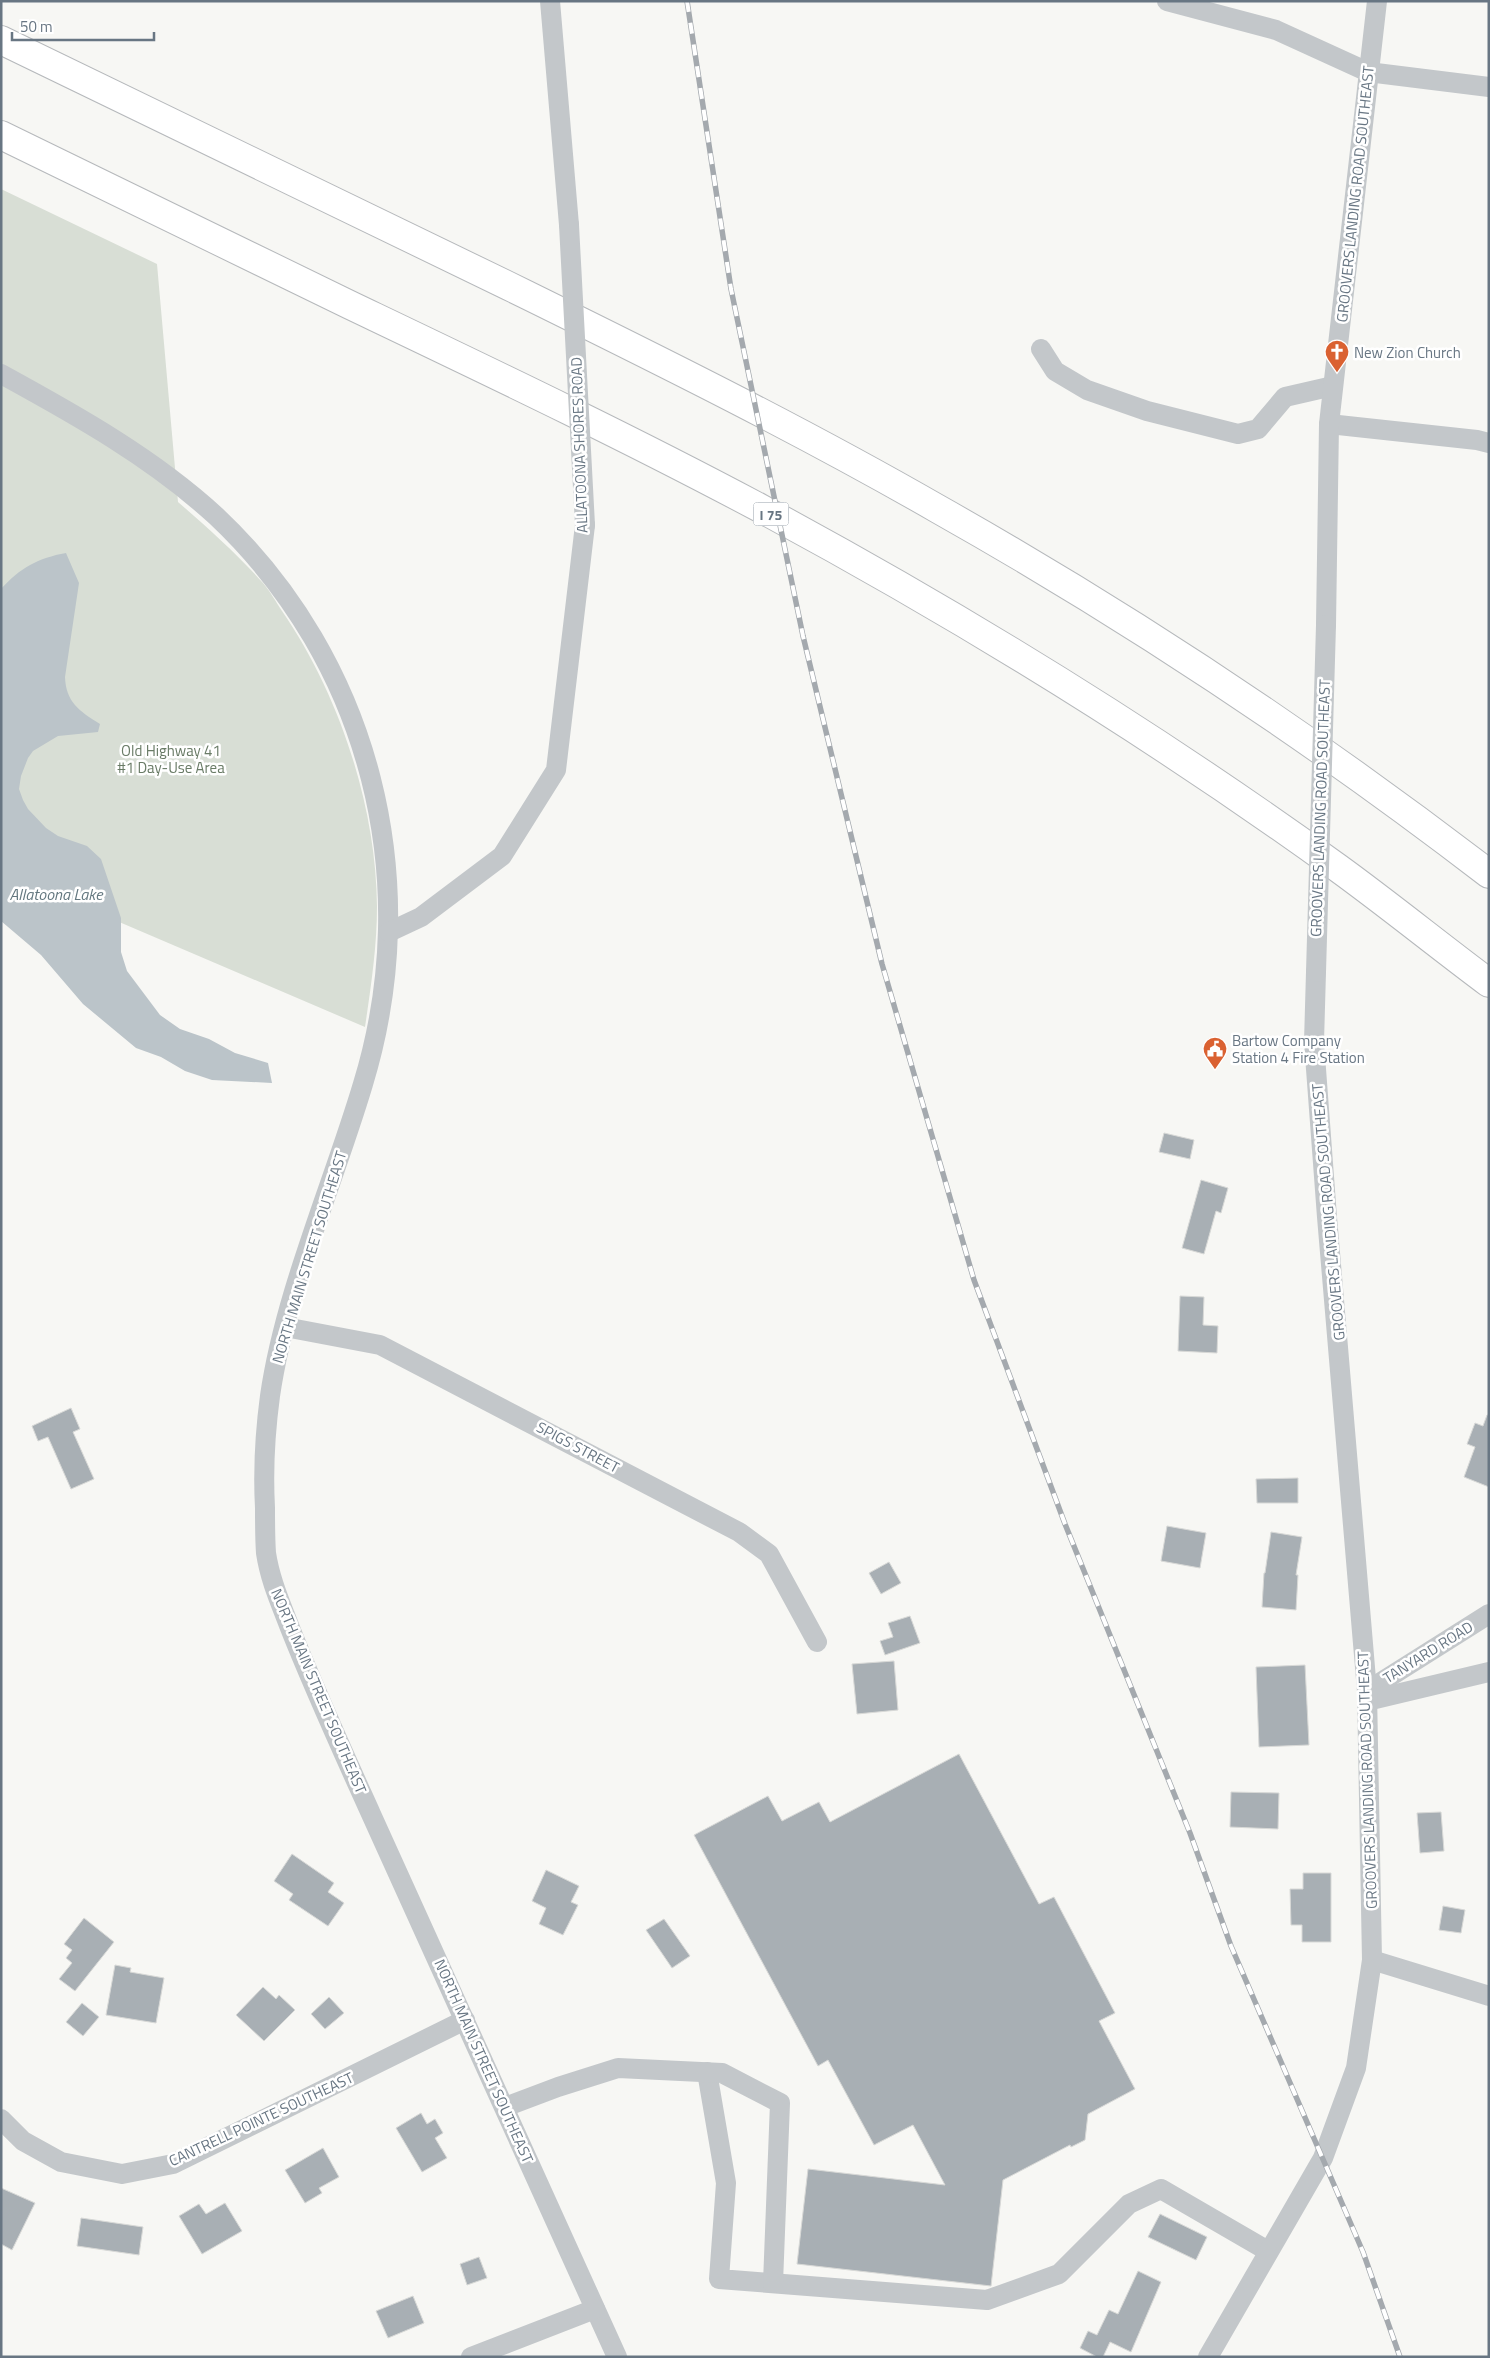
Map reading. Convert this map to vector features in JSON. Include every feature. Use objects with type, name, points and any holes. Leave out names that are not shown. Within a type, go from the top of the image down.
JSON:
[{"type":"highway","points":[[1,40],[675,368],[812,439],[941,510],[1188,662],[1338,764],[1489,874]]},
{"type":"highway","name":"I 75","points":[[1,135],[504,377],[762,509],[896,585],[988,638],[1075,692],[1236,797],[1338,869],[1489,983]]},
{"type":"street","name":"ALLATOONA SHORES ROAD","points":[[389,932],[421,916],[502,856],[556,770],[585,525],[569,225],[550,1]]},
{"type":"street","points":[[1167,1],[1276,30],[1368,72],[1489,88]]},
{"type":"street","name":"GROOVERS LANDING ROAD SOUTHEAST","points":[[1208,2357],[1323,2158],[1356,2068],[1372,1960],[1367,1696],[1314,1042],[1326,625],[1329,424],[1377,1]]},
{"type":"street","points":[[1041,350],[1054,371],[1087,390],[1147,410],[1238,434],[1258,429],[1286,397],[1333,386]]},
{"type":"street","name":"NORTH MAIN STREET SOUTHEAST","points":[[1,374],[120,444],[182,486],[245,545],[268,570],[304,621],[323,654],[351,713],[369,771],[384,845],[389,888],[389,932],[385,988],[364,1081],[285,1327],[270,1394],[265,1439],[266,1552],[272,1579],[322,1705],[617,2357]]},
{"type":"street","points":[[1329,424],[1477,440],[1489,444]]},
{"type":"street","name":"SPIGS STREET","points":[[285,1327],[380,1345],[739,1532],[769,1554],[817,1642]]},
{"type":"street","name":"TANYARD ROAD","points":[[1367,1696],[1489,1614]]},
{"type":"street","points":[[1367,1696],[1486,1675]]},
{"type":"street","points":[[1372,1960],[1489,1996]]},
{"type":"street","name":"CANTRELL POINTE SOUTHEAST","points":[[1,2119],[23,2141],[61,2162],[122,2174],[173,2164],[465,2020]]},
{"type":"street","points":[[505,2107],[558,2086],[618,2068],[722,2073],[780,2103],[773,2284]]},
{"type":"street","points":[[707,2072],[726,2182],[719,2279],[987,2300],[1059,2274],[1129,2204],[1161,2189],[1268,2251]]},
{"type":"street","points":[[471,2357],[596,2309]]},
{"type":"green space","name":"Old Highway 41 #1 Day-Use Area","points":[[1,189],[157,264],[178,502],[243,562],[263,583],[273,597],[321,678],[337,714],[362,790],[370,829],[377,906],[375,951],[365,1027],[35,886],[1,885]]},
{"type":"water","name":"Allatoona Lake","points":[[66,553],[79,583],[65,677],[66,686],[75,705],[100,724],[98,732],[58,736],[33,751],[21,776],[19,789],[23,800],[28,809],[46,828],[58,836],[87,846],[101,859],[121,918],[121,952],[127,971],[160,1015],[180,1029],[209,1039],[235,1053],[268,1063],[272,1083],[212,1080],[185,1071],[161,1057],[136,1048],[83,1004],[41,955],[1,921],[1,589],[15,575],[30,565]]},
{"type":"building","points":[[1164,1133],[1194,1140],[1190,1159],[1159,1152]]},
{"type":"building","points":[[1201,1180],[1228,1188],[1221,1213],[1216,1211],[1204,1254],[1182,1248]]},
{"type":"building","points":[[1180,1296],[1204,1297],[1203,1325],[1218,1326],[1217,1353],[1178,1351]]},
{"type":"building","points":[[71,1408],[80,1429],[73,1432],[94,1479],[71,1489],[48,1437],[38,1441],[32,1426]]},
{"type":"building","points":[[1487,1415],[1489,1415],[1489,1487],[1464,1477],[1475,1447],[1467,1444],[1475,1423],[1483,1426]]},
{"type":"building","points":[[1298,1478],[1298,1503],[1257,1503],[1256,1479]]},
{"type":"building","points":[[1167,1526],[1206,1533],[1200,1568],[1161,1561]]},
{"type":"building","points":[[1271,1532],[1302,1537],[1296,1575],[1298,1575],[1296,1610],[1262,1607],[1264,1573]]},
{"type":"building","points":[[889,1562],[901,1583],[881,1594],[869,1573]]},
{"type":"building","points":[[910,1616],[920,1643],[885,1655],[880,1641],[893,1637],[888,1623]]},
{"type":"building","points":[[894,1661],[898,1710],[857,1714],[852,1664]]},
{"type":"building","points":[[1305,1665],[1309,1745],[1259,1747],[1256,1667]]},
{"type":"building","points":[[959,1754],[1039,1904],[1054,1897],[1115,2013],[1099,2021],[1135,2089],[1088,2114],[1085,2140],[1071,2147],[1070,2145],[1003,2180],[991,2286],[797,2264],[808,2169],[945,2185],[913,2125],[874,2145],[828,2060],[818,2066],[694,1835],[768,1796],[782,1821],[819,1802],[830,1822]]},
{"type":"building","points":[[1231,1792],[1279,1793],[1278,1829],[1230,1827]]},
{"type":"building","points":[[1441,1812],[1444,1851],[1420,1853],[1417,1813]]},
{"type":"building","points":[[292,1854],[334,1883],[328,1892],[344,1903],[328,1926],[289,1900],[293,1894],[274,1881]]},
{"type":"building","points":[[546,1870],[579,1886],[571,1902],[578,1905],[563,1935],[539,1924],[546,1908],[532,1901]]},
{"type":"building","points":[[1303,1873],[1331,1873],[1331,1942],[1302,1942],[1302,1925],[1291,1925],[1290,1889],[1303,1889]]},
{"type":"building","points":[[1443,1906],[1465,1910],[1461,1933],[1439,1930]]},
{"type":"building","points":[[84,1918],[114,1942],[75,1991],[59,1979],[72,1963],[66,1958],[72,1950],[64,1944]]},
{"type":"building","points":[[664,1919],[690,1956],[672,1968],[646,1930]]},
{"type":"building","points":[[115,1965],[131,1968],[130,1972],[164,1978],[156,2023],[106,2015]]},
{"type":"building","points":[[263,1987],[276,1999],[279,1995],[295,2010],[264,2041],[236,2015]]},
{"type":"building","points":[[329,1997],[344,2013],[325,2029],[311,2014]]},
{"type":"building","points":[[82,2003],[99,2017],[83,2036],[66,2022]]},
{"type":"building","points":[[421,2113],[427,2124],[435,2119],[443,2133],[435,2138],[447,2158],[422,2172],[396,2128]]},
{"type":"building","points":[[323,2148],[339,2177],[319,2188],[322,2193],[305,2203],[285,2170]]},
{"type":"building","points":[[1,2188],[35,2203],[12,2250],[1,2244]]},
{"type":"building","points":[[225,2203],[242,2231],[202,2254],[179,2216],[199,2204],[206,2214]]},
{"type":"building","points":[[1160,2214],[1207,2237],[1196,2260],[1148,2237]]},
{"type":"building","points":[[81,2218],[143,2227],[139,2255],[77,2246]]},
{"type":"building","points":[[479,2257],[487,2278],[467,2285],[460,2264]]},
{"type":"building","points":[[1138,2271],[1161,2282],[1131,2352],[1110,2342],[1103,2357],[1097,2357],[1080,2348],[1088,2331],[1097,2335],[1109,2310],[1118,2314]]},
{"type":"building","points":[[413,2296],[424,2323],[388,2338],[376,2311]]},
{"type":"railway","points":[[687,1],[731,289],[803,636],[882,964],[974,1280],[1065,1524],[1190,1833],[1231,1946],[1363,2252],[1400,2357]]},
{"type":"place","name":"New Zion Church","points":[[1337,373]]},
{"type":"place","name":"Bartow Company Station 4 Fire Station","points":[[1215,1070]]}]
